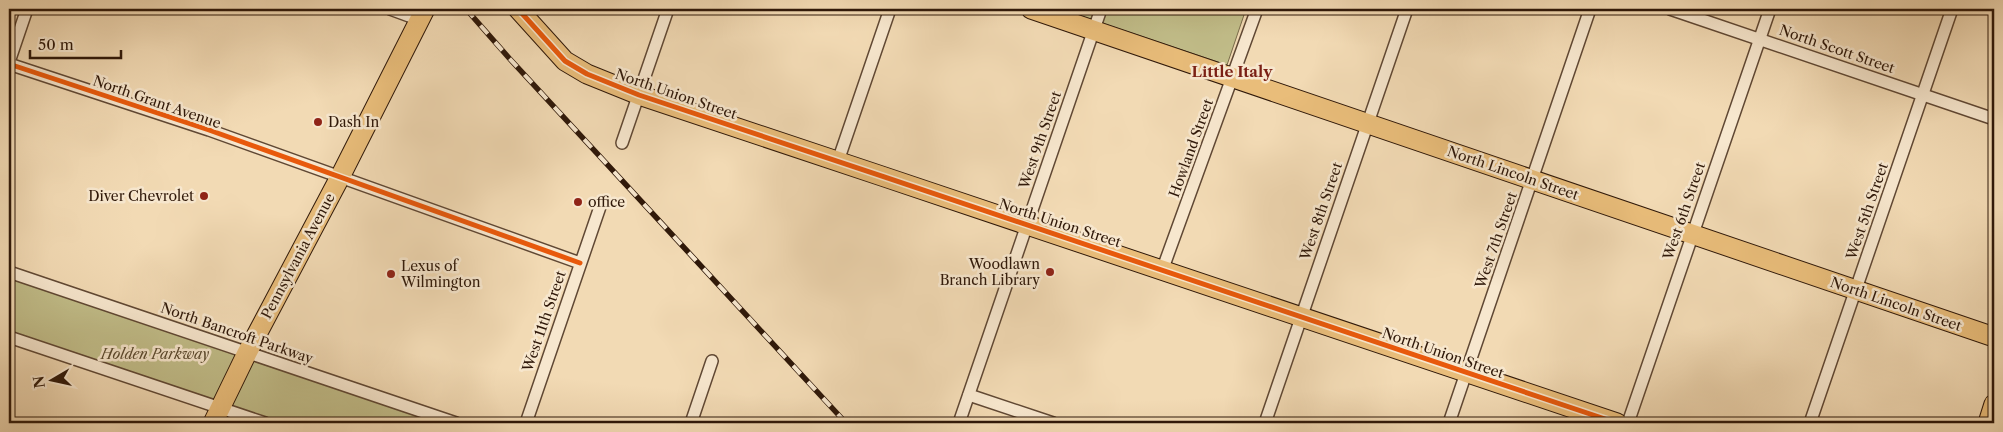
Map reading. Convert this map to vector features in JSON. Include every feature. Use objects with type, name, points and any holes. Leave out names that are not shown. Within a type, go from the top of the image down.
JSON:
[{"type":"main road","name":"North Union Street","points":[[518,9],[565,61],[587,74],[639,94],[1027,225],[1163,268],[1301,317],[1616,423]]},
{"type":"main road","name":"North Lincoln Street","points":[[1031,9],[1994,337]]},
{"type":"main road","name":"Pennsylvania Avenue","points":[[216,416],[247,352],[339,179],[422,14]]},
{"type":"main road","points":[[1988,423],[1994,404]]},
{"type":"street","points":[[9,63],[27,9]]},
{"type":"street","points":[[390,9],[422,14]]},
{"type":"street","points":[[622,143],[668,9]]},
{"type":"street","points":[[838,161],[890,9]]},
{"type":"street","name":"West 9th Street","points":[[959,423],[1101,9]]},
{"type":"street","name":"Howland Street","points":[[1163,268],[1257,9]]},
{"type":"street","name":"West 8th Street","points":[[1265,423],[1407,9]]},
{"type":"street","name":"West 7th Street","points":[[1449,423],[1590,9]]},
{"type":"street","name":"North Scott Street","points":[[1670,9],[1994,119]]},
{"type":"street","name":"West 6th Street","points":[[1628,423],[1770,9]]},
{"type":"street","name":"West 5th Street","points":[[1810,423],[1952,9]]},
{"type":"street","name":"North Grant Avenue","points":[[9,63],[209,130],[339,179],[580,263]]},
{"type":"street","name":"West 11th Street","points":[[526,423],[602,200]]},
{"type":"street","name":"North Bancroft Parkway","points":[[9,272],[456,423]]},
{"type":"street","points":[[9,337],[216,416],[265,423]]},
{"type":"street","points":[[691,423],[712,361]]},
{"type":"street","points":[[969,395],[1053,423]]},
{"type":"green space","points":[[1060,9],[1246,9],[1227,65]]},
{"type":"green space","name":"Holden Parkway","points":[[9,272],[456,423],[265,423],[9,337]]},
{"type":"railway","points":[[466,9],[846,423]]},
{"type":"cycle path","points":[[518,9],[565,61],[587,74],[639,95],[1617,423]]},
{"type":"cycle path","points":[[9,64],[209,130],[580,263]]},
{"type":"place","name":"Dash In","points":[[318,122]]},
{"type":"place","name":"Diver Chevrolet","points":[[204,196]]},
{"type":"place","name":"office","points":[[578,202]]},
{"type":"place","name":"Woodlawn Branch Library","points":[[1050,272]]},
{"type":"place","name":"Lexus of Wilmington","points":[[391,274]]},
{"type":"district","name":"Little Italy","points":[[1232,71]]}]
